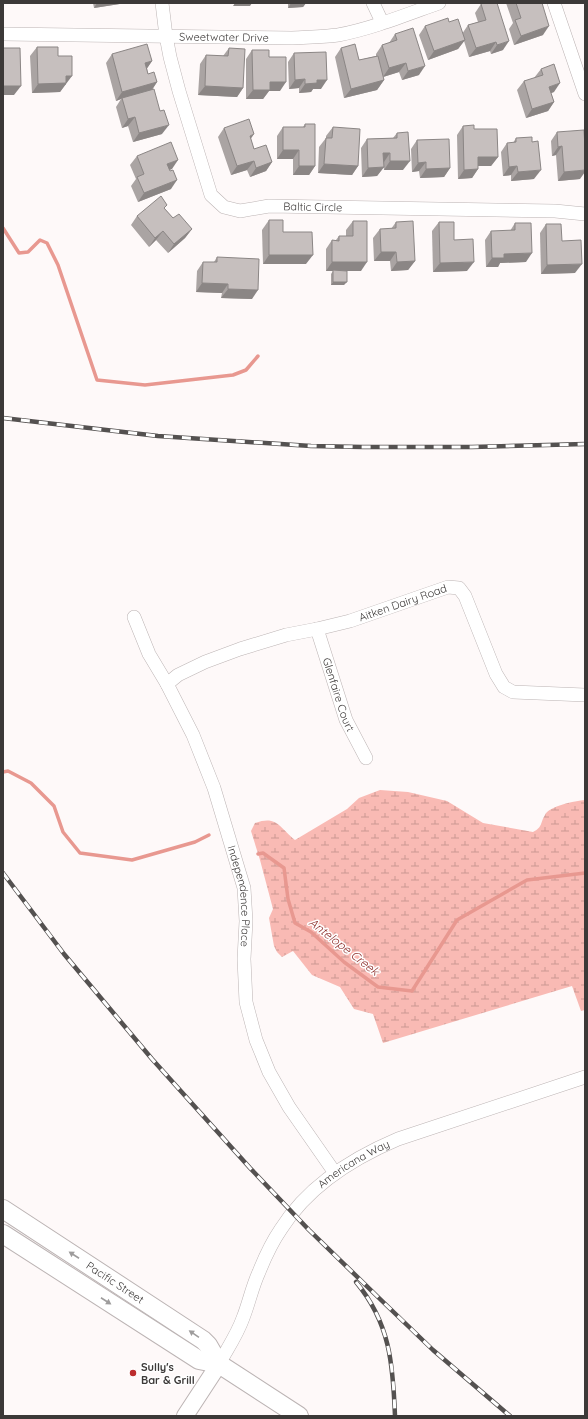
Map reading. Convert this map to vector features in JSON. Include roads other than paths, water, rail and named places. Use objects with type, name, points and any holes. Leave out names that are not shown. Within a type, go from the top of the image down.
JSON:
[{"type":"main road","name":"Pacific Street","points":[[3,1209],[203,1340],[208,1345],[218,1364]]},
{"type":"main road","name":"Pacific Street","points":[[3,1234],[199,1360],[218,1364],[300,1416]]},
{"type":"street","name":"Baltic Circle","points":[[162,3],[166,36],[179,91],[211,195],[224,207],[240,210],[269,206],[555,211],[585,214]]},
{"type":"street","points":[[373,3],[382,22]]},
{"type":"street","name":"Sweetwater Drive","points":[[3,34],[292,38],[316,37],[338,35],[439,3]]},
{"type":"street","points":[[554,3],[585,94]]},
{"type":"street","name":"Aitken Dairy Road","points":[[166,684],[178,675],[205,662],[286,635],[350,621],[448,587],[459,588],[465,596],[496,674],[504,687],[513,692],[585,695]]},
{"type":"street","name":"Independence Place","points":[[134,617],[149,654],[193,735],[214,788],[244,888],[246,921],[244,959],[246,1002],[256,1040],[269,1072],[288,1107],[335,1173]]},
{"type":"street","name":"Glenfaire Court","points":[[317,629],[346,720],[366,758]]},
{"type":"street","name":"Americana Way","points":[[218,1364],[238,1331],[258,1274],[269,1249],[281,1228],[301,1204],[335,1173],[374,1150],[398,1139],[585,1078]]},
{"type":"street","points":[[185,1416],[218,1364]]},
{"type":"waterway","points":[[3,228],[19,253],[28,252],[40,240],[47,243],[58,265],[97,380],[145,385],[233,375],[246,370],[258,356]]},
{"type":"waterway","name":"Antelope Creek","points":[[3,772],[8,771],[31,783],[54,806],[63,832],[80,853],[132,860],[195,842],[209,835]]},
{"type":"waterway","name":"Antelope Creek","points":[[258,854],[263,853],[284,868],[288,899],[295,923],[311,932],[344,962],[378,987],[412,991],[457,920],[527,880],[585,873]]},
{"type":"railway","points":[[3,418],[158,436],[311,446],[472,447],[585,444]]},
{"type":"railway","points":[[3,873],[64,954],[152,1059],[250,1168],[309,1230],[433,1350],[510,1416]]},
{"type":"railway","points":[[356,1282],[376,1313],[388,1345],[393,1379],[395,1416]]},
{"type":"place","name":"Sully's Bar & Grill","points":[[133,1373]]}]
